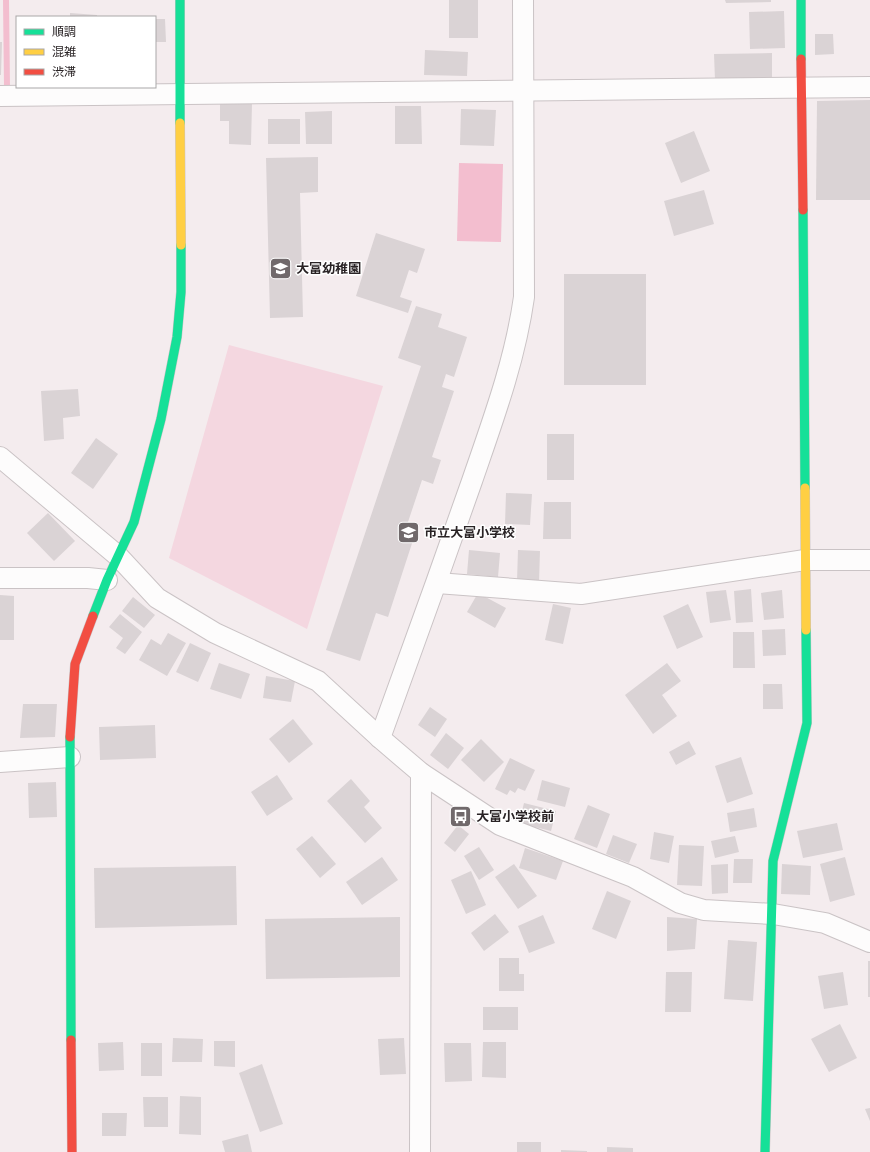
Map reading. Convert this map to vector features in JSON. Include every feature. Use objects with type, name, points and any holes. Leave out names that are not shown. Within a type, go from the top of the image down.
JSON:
[{"type":"street","points":[[72,1152],[70,757],[75,664],[107,580],[134,522],[161,419],[177,337],[181,292],[180,0]]},
{"type":"street","points":[[380,738],[437,583],[507,378],[519,334],[524,297],[523,0]]},
{"type":"street","points":[[765,1152],[773,861],[806,723],[801,0]]},
{"type":"street","points":[[0,96],[870,87]]},
{"type":"street","points":[[0,457],[118,556],[157,598],[215,633],[318,681],[380,738],[421,773],[500,825],[633,877],[680,903],[704,910],[772,914],[825,923],[870,942]]},
{"type":"street","points":[[437,583],[581,594],[806,560],[870,560]]},
{"type":"street","points":[[0,578],[88,578],[107,580]]},
{"type":"street","points":[[0,762],[70,757]]},
{"type":"street","points":[[420,1152],[421,773]]},
{"type":"shaded area","points":[[459,163],[503,164],[501,242],[457,241]]},
{"type":"shaded area","points":[[229,345],[383,386],[307,629],[169,558]]},
{"type":"building","points":[[449,0],[478,0],[478,38],[449,38]]},
{"type":"building","points":[[725,0],[771,0],[771,2],[726,3]]},
{"type":"building","points":[[784,11],[785,48],[750,49],[749,12]]},
{"type":"building","points":[[70,13],[97,15],[97,16],[70,16]]},
{"type":"building","points":[[156,19],[165,19],[166,42],[156,42]]},
{"type":"building","points":[[815,34],[833,34],[834,54],[815,55]]},
{"type":"building","points":[[0,42],[2,42],[1,75],[0,75]]},
{"type":"building","points":[[425,50],[468,52],[467,76],[424,75]]},
{"type":"building","points":[[772,53],[772,78],[715,80],[714,54]]},
{"type":"building","points":[[870,100],[870,200],[816,200],[817,101]]},
{"type":"building","points":[[220,102],[252,103],[251,145],[229,144],[229,121],[220,121]]},
{"type":"building","points":[[395,106],[421,106],[422,144],[395,144]]},
{"type":"building","points":[[461,109],[496,110],[494,146],[460,145]]},
{"type":"building","points":[[332,111],[332,144],[306,144],[305,112]]},
{"type":"building","points":[[268,119],[300,119],[300,144],[268,144]]},
{"type":"building","points":[[694,131],[710,171],[681,183],[665,143]]},
{"type":"building","points":[[318,157],[318,192],[300,193],[303,317],[270,318],[266,158]]},
{"type":"building","points":[[704,190],[714,224],[674,236],[664,201]]},
{"type":"building","points":[[376,233],[425,249],[417,273],[409,270],[400,297],[412,301],[408,313],[356,296]]},
{"type":"building","points":[[564,274],[646,274],[646,385],[564,385]]},
{"type":"building","points":[[416,306],[442,314],[438,327],[467,337],[454,377],[446,374],[442,387],[454,391],[432,457],[441,460],[433,484],[422,480],[407,525],[417,528],[388,617],[376,613],[360,661],[326,650],[421,366],[398,358]]},
{"type":"building","points":[[78,389],[80,416],[63,418],[64,439],[44,441],[41,391]]},
{"type":"building","points":[[547,434],[574,434],[574,480],[547,480]]},
{"type":"building","points":[[96,438],[118,454],[93,489],[71,473]]},
{"type":"building","points":[[506,493],[532,494],[530,525],[505,524]]},
{"type":"building","points":[[544,502],[571,502],[571,539],[543,539]]},
{"type":"building","points":[[48,513],[75,541],[54,561],[27,533]]},
{"type":"building","points":[[469,550],[500,553],[498,577],[467,574]]},
{"type":"building","points":[[518,550],[540,551],[539,582],[517,581]]},
{"type":"building","points":[[751,589],[753,622],[736,623],[734,591]]},
{"type":"building","points":[[726,590],[731,620],[710,623],[706,592]]},
{"type":"building","points":[[782,590],[784,618],[764,620],[761,593]]},
{"type":"building","points":[[478,593],[506,608],[495,628],[467,612]]},
{"type":"building","points":[[0,595],[14,596],[14,640],[0,640]]},
{"type":"building","points":[[133,597],[155,615],[144,628],[122,611]]},
{"type":"building","points":[[553,604],[571,608],[563,644],[545,640]]},
{"type":"building","points":[[688,604],[703,637],[677,649],[663,616]]},
{"type":"building","points":[[120,614],[142,632],[125,654],[116,648],[123,638],[109,627]]},
{"type":"building","points":[[785,629],[786,655],[763,656],[762,630]]},
{"type":"building","points":[[733,632],[754,632],[755,668],[733,668]]},
{"type":"building","points":[[168,633],[186,643],[167,676],[139,660],[151,639],[161,645]]},
{"type":"building","points":[[190,643],[211,653],[198,682],[176,672]]},
{"type":"building","points":[[219,663],[250,674],[241,699],[210,689]]},
{"type":"building","points":[[667,663],[681,681],[662,695],[677,716],[653,734],[625,695]]},
{"type":"building","points":[[266,676],[295,681],[291,702],[263,698]]},
{"type":"building","points":[[763,684],[782,684],[783,709],[763,709]]},
{"type":"building","points":[[23,704],[57,704],[55,737],[20,738]]},
{"type":"building","points":[[430,707],[447,719],[435,737],[418,725]]},
{"type":"building","points":[[293,719],[313,744],[289,763],[269,739]]},
{"type":"building","points":[[155,725],[156,758],[100,760],[99,727]]},
{"type":"building","points":[[446,733],[464,748],[448,769],[430,755]]},
{"type":"building","points":[[481,739],[504,762],[484,782],[461,760]]},
{"type":"building","points":[[689,741],[696,754],[676,765],[669,752]]},
{"type":"building","points":[[741,757],[753,794],[727,803],[715,766]]},
{"type":"building","points":[[510,758],[535,770],[525,791],[518,788],[515,793],[510,790],[507,795],[495,789]]},
{"type":"building","points":[[277,775],[293,799],[267,816],[251,792]]},
{"type":"building","points":[[351,779],[370,801],[364,807],[382,828],[365,843],[327,801]]},
{"type":"building","points":[[542,780],[570,788],[565,807],[537,800]]},
{"type":"building","points":[[56,782],[57,817],[29,818],[28,783]]},
{"type":"building","points":[[524,803],[556,811],[551,831],[519,823]]},
{"type":"building","points":[[588,805],[610,814],[597,848],[574,839]]},
{"type":"building","points":[[754,808],[757,827],[730,832],[727,813]]},
{"type":"building","points":[[837,823],[843,850],[803,858],[797,831]]},
{"type":"building","points":[[458,825],[469,834],[455,852],[444,843]]},
{"type":"building","points":[[654,832],[674,836],[669,863],[650,859]]},
{"type":"building","points":[[613,835],[637,844],[629,863],[606,854]]},
{"type":"building","points":[[312,836],[336,864],[320,878],[296,849]]},
{"type":"building","points":[[735,836],[739,852],[715,858],[711,841]]},
{"type":"building","points":[[679,845],[704,846],[702,886],[677,885]]},
{"type":"building","points":[[479,847],[494,870],[479,880],[464,856]]},
{"type":"building","points":[[525,848],[563,861],[556,880],[519,868]]},
{"type":"building","points":[[382,857],[398,880],[362,905],[346,882]]},
{"type":"building","points":[[845,857],[855,895],[830,902],[820,864]]},
{"type":"building","points":[[734,859],[753,859],[752,883],[733,883]]},
{"type":"building","points":[[514,864],[537,896],[518,909],[495,877]]},
{"type":"building","points":[[728,864],[728,893],[712,894],[711,865]]},
{"type":"building","points":[[782,864],[811,866],[810,895],[781,894]]},
{"type":"building","points":[[236,866],[237,925],[95,928],[94,868]]},
{"type":"building","points":[[471,871],[486,905],[466,914],[451,880]]},
{"type":"building","points":[[607,891],[631,901],[616,939],[592,929]]},
{"type":"building","points":[[495,914],[509,932],[484,951],[471,933]]},
{"type":"building","points":[[543,915],[555,943],[529,953],[518,926]]},
{"type":"building","points":[[400,917],[400,977],[266,979],[265,919]]},
{"type":"building","points":[[667,917],[697,919],[695,949],[667,951]]},
{"type":"building","points":[[728,940],[757,942],[753,1001],[724,999]]},
{"type":"building","points":[[499,958],[519,958],[519,974],[524,974],[524,991],[499,991]]},
{"type":"building","points":[[868,961],[870,961],[870,997],[868,997]]},
{"type":"building","points":[[666,972],[692,972],[691,1012],[665,1012]]},
{"type":"building","points":[[843,972],[848,1005],[824,1009],[818,976]]},
{"type":"building","points":[[483,1007],[518,1007],[518,1030],[483,1030]]},
{"type":"building","points":[[840,1024],[857,1058],[829,1072],[811,1039]]},
{"type":"building","points":[[173,1038],[203,1039],[202,1062],[172,1062]]},
{"type":"building","points":[[404,1038],[406,1074],[380,1075],[378,1039]]},
{"type":"building","points":[[214,1041],[235,1041],[235,1067],[214,1066]]},
{"type":"building","points":[[123,1042],[124,1070],[99,1071],[98,1043]]},
{"type":"building","points":[[483,1042],[506,1042],[506,1078],[482,1077]]},
{"type":"building","points":[[141,1043],[162,1043],[162,1076],[141,1076]]},
{"type":"building","points":[[444,1043],[471,1043],[472,1081],[445,1082]]},
{"type":"building","points":[[262,1064],[283,1124],[260,1132],[239,1073]]},
{"type":"building","points":[[180,1096],[201,1097],[201,1135],[179,1134]]},
{"type":"building","points":[[143,1097],[168,1097],[168,1127],[144,1127]]},
{"type":"building","points":[[870,1108],[870,1121],[865,1109]]},
{"type":"building","points":[[102,1113],[127,1113],[126,1136],[102,1136]]},
{"type":"building","points":[[248,1134],[252,1152],[225,1152],[222,1141]]},
{"type":"building","points":[[517,1142],[541,1142],[541,1152],[517,1152]]},
{"type":"building","points":[[607,1147],[633,1148],[633,1152],[607,1152]]},
{"type":"building","points":[[561,1150],[587,1151],[587,1152],[561,1152]]},
{"type":"waterway","points":[[6,0],[7,87]]},
{"type":"traffic: fast","points":[[180,0],[180,123]]},
{"type":"traffic: fast","points":[[801,0],[801,59]]},
{"type":"traffic: fast","points":[[803,210],[805,488]]},
{"type":"traffic: fast","points":[[93,616],[107,580],[134,522],[161,419],[177,337],[181,292],[181,245]]},
{"type":"traffic: fast","points":[[765,1152],[773,861],[807,723],[806,630]]},
{"type":"traffic: fast","points":[[70,737],[71,1040]]},
{"type":"traffic: slow","points":[[180,123],[181,245]]},
{"type":"traffic: slow","points":[[805,488],[806,630]]},
{"type":"traffic: jam","points":[[801,59],[803,210]]},
{"type":"traffic: jam","points":[[70,737],[75,664],[93,616]]},
{"type":"traffic: jam","points":[[71,1040],[72,1152]]},
{"type":"place","name":"大富幼稚園","points":[[281,268]]},
{"type":"place","name":"市立大富小学校","points":[[409,532]]},
{"type":"place","name":"大富小学校前","points":[[460,816]]}]
